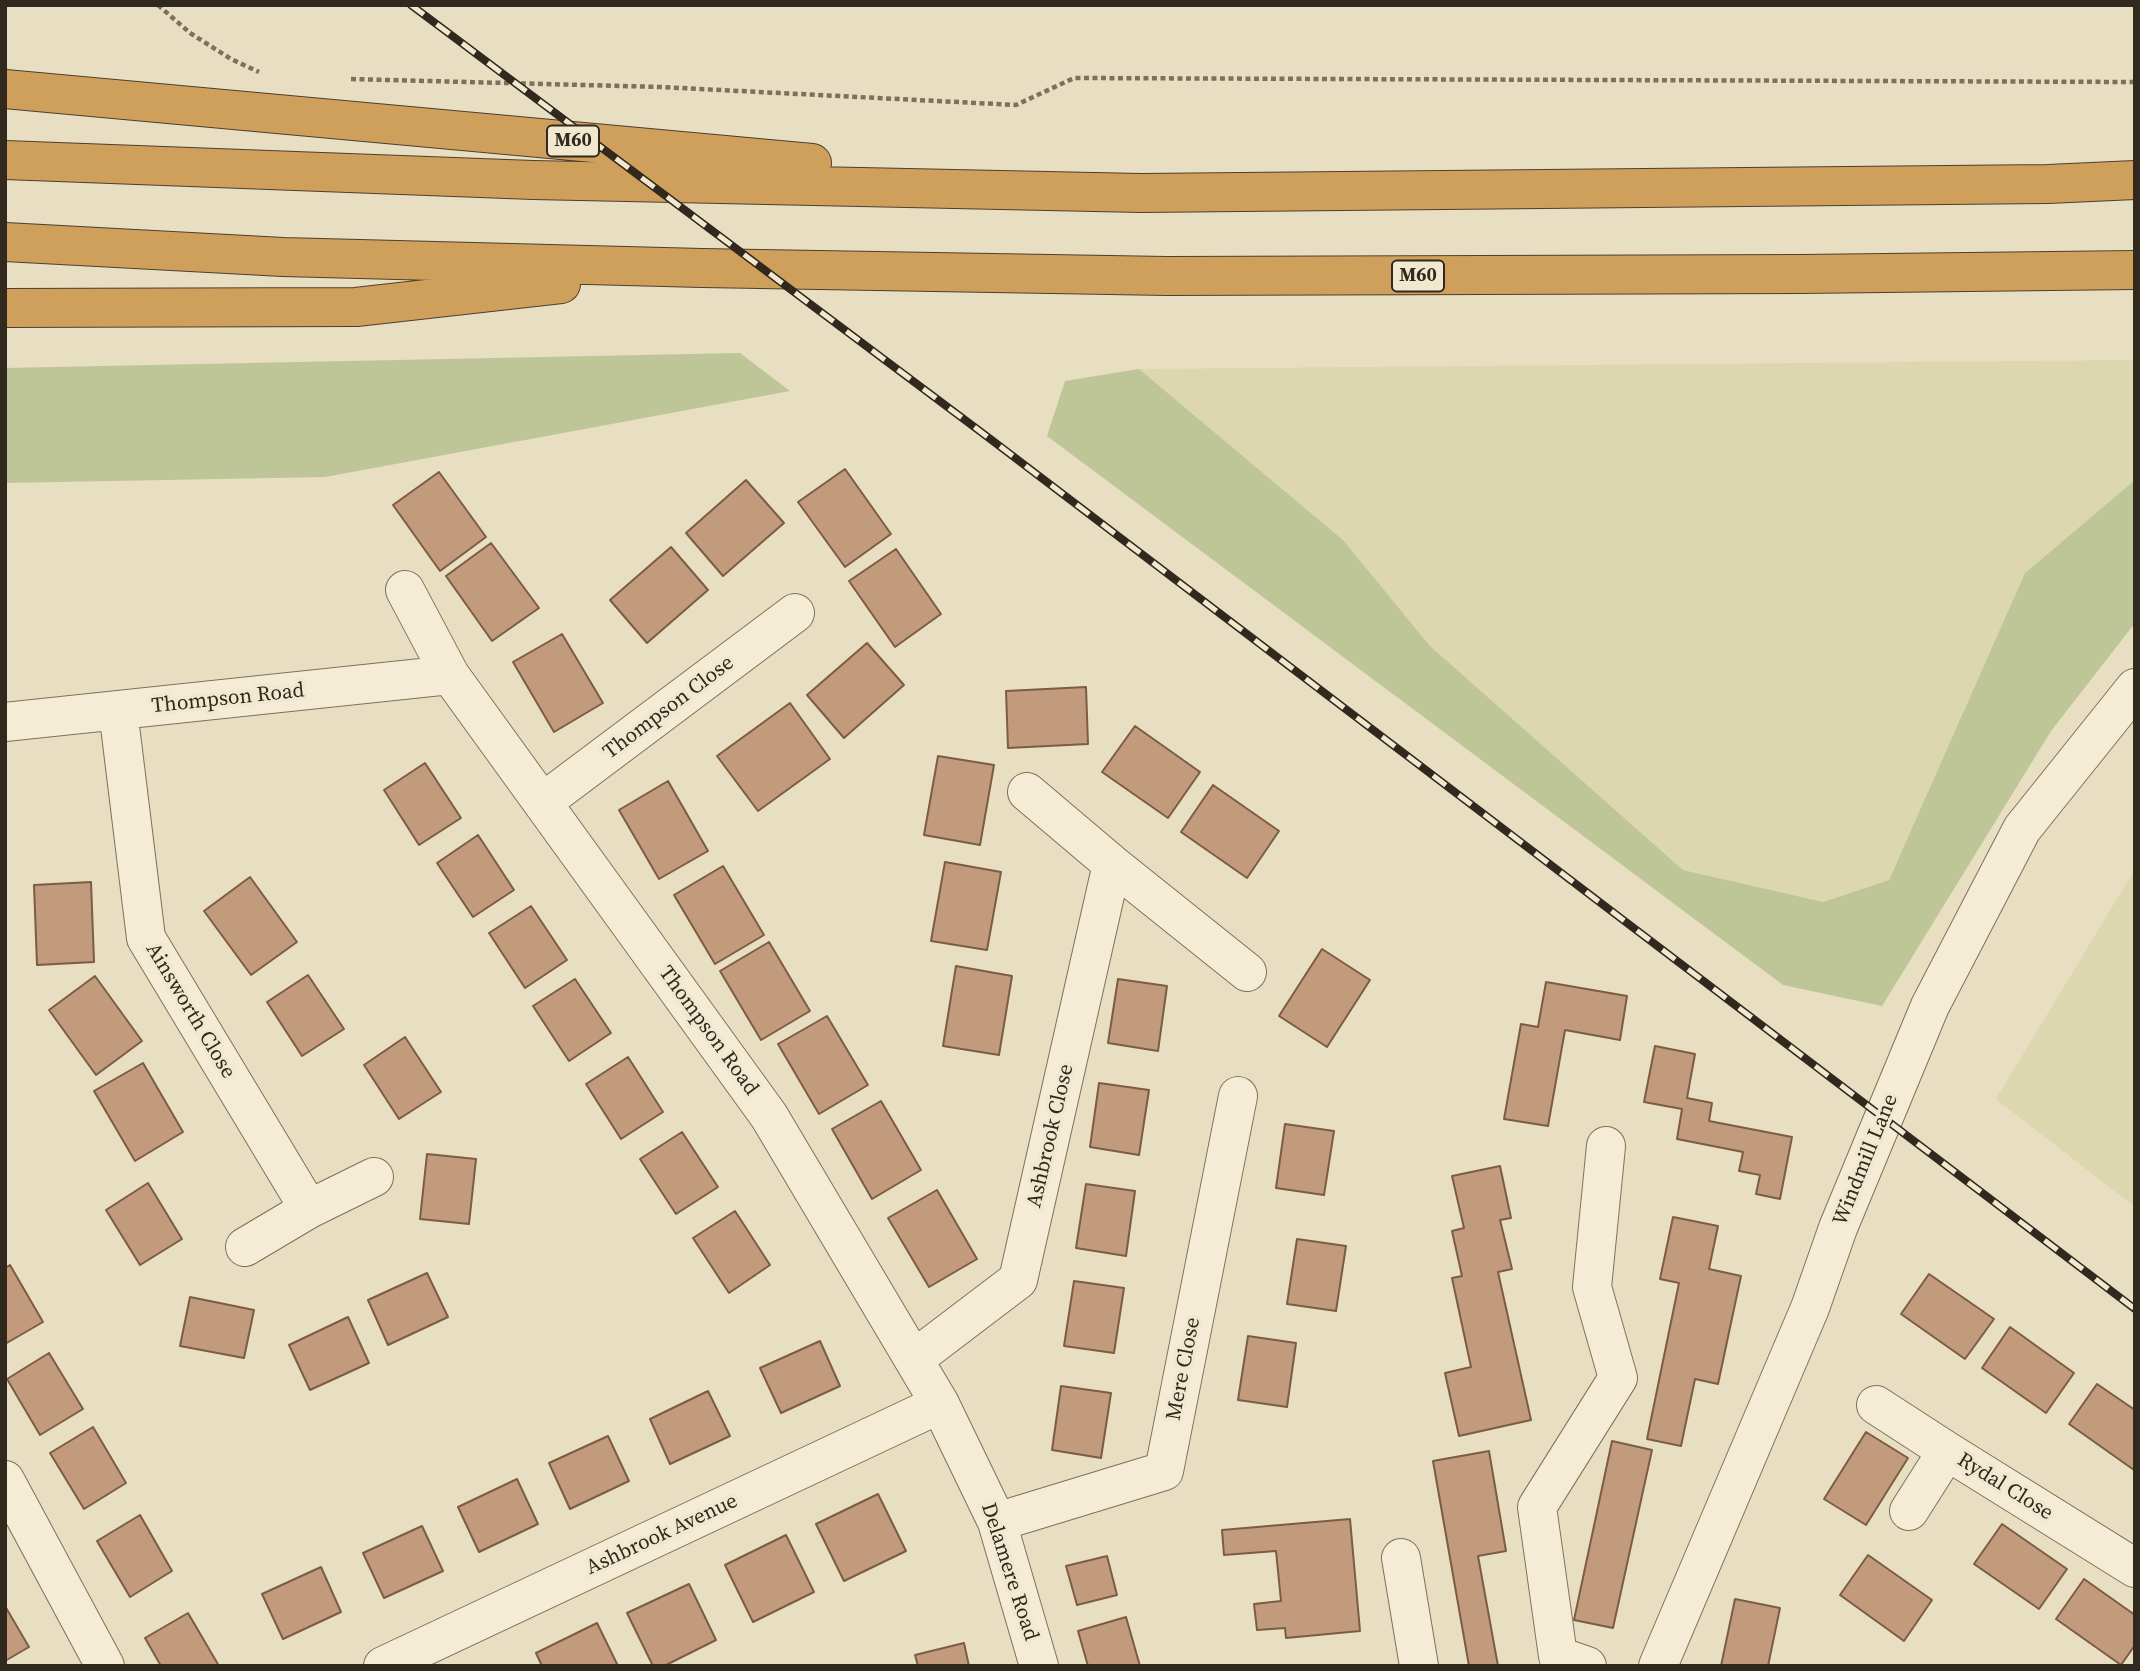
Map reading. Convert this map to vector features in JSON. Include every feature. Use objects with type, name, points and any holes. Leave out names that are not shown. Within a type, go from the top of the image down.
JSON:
[{"type":"highway","name":"M60","points":[[5,89],[1141,193]]},
{"type":"highway","name":"M60","points":[[5,160],[533,180],[1141,193],[2048,184],[2135,180]]},
{"type":"highway","name":"M60","points":[[5,242],[284,257],[1167,276],[1801,275],[2135,270]]},
{"type":"highway","name":"M60","points":[[5,308],[356,307],[702,268]]},
{"type":"street","name":"Thompson Road","points":[[405,590],[450,675],[769,1116],[940,1404]]},
{"type":"street","name":"Thompson Close","points":[[543,802],[794,613]]},
{"type":"street","name":"Thompson Road","points":[[5,722],[450,675]]},
{"type":"street","name":"Windmill Lane","points":[[1658,1666],[1810,1308],[1838,1228],[1930,1006],[2022,830],[2135,688]]},
{"type":"street","name":"Ainsworth Close","points":[[118,710],[146,938],[309,1209]]},
{"type":"street","points":[[1027,792],[1247,972]]},
{"type":"street","name":"Ashbrook Close","points":[[914,1359],[1018,1280],[1112,864]]},
{"type":"street","name":"Mere Close","points":[[997,1522],[1164,1471],[1238,1096]]},
{"type":"street","points":[[1587,1666],[1558,1656],[1537,1507],[1618,1378],[1592,1287],[1606,1146]]},
{"type":"street","points":[[244,1247],[309,1209],[374,1177]]},
{"type":"street","name":"Delamere Road","points":[[940,1404],[997,1522],[1039,1666]]},
{"type":"street","name":"Ashbrook Avenue","points":[[383,1666],[940,1404]]},
{"type":"street","name":"Rydal Close","points":[[1876,1405],[2135,1568]]},
{"type":"street","points":[[1909,1511],[1947,1451]]},
{"type":"street","points":[[5,1480],[105,1666]]},
{"type":"street","points":[[1401,1558],[1419,1666]]},
{"type":"path","points":[[158,5],[190,33],[231,60],[264,74]]},
{"type":"path","points":[[340,79],[661,87],[1016,105],[1074,78],[2135,82]]},
{"type":"shaded area","points":[[2135,360],[2135,480],[2025,573],[1889,880],[1823,902],[1683,870],[1430,646],[1343,540],[1139,369]]},
{"type":"shaded area","points":[[2135,869],[2135,1207],[1996,1099]]},
{"type":"green space","points":[[740,353],[790,391],[325,477],[5,483],[5,368]]},
{"type":"green space","points":[[1139,369],[1343,540],[1430,646],[1683,870],[1823,902],[1889,880],[2025,573],[2135,480],[2135,623],[2051,731],[1882,1006],[1783,985],[1047,436],[1065,381]]},
{"type":"building","points":[[845,469],[891,534],[845,567],[798,502]]},
{"type":"building","points":[[439,472],[486,537],[440,571],[393,505]]},
{"type":"building","points":[[746,480],[784,523],[723,576],[686,533]]},
{"type":"building","points":[[491,543],[539,608],[492,641],[446,576]]},
{"type":"building","points":[[671,547],[708,590],[647,643],[610,600]]},
{"type":"building","points":[[896,549],[941,614],[895,647],[849,581]]},
{"type":"building","points":[[562,634],[603,703],[554,732],[513,662]]},
{"type":"building","points":[[867,643],[904,685],[844,738],[807,695]]},
{"type":"building","points":[[1086,687],[1088,744],[1008,748],[1006,691]]},
{"type":"building","points":[[790,703],[830,759],[758,811],[717,756]]},
{"type":"building","points":[[1135,726],[1200,772],[1168,818],[1102,772]]},
{"type":"building","points":[[938,756],[994,765],[980,845],[924,835]]},
{"type":"building","points":[[425,763],[461,818],[419,845],[384,790]]},
{"type":"building","points":[[668,781],[708,851],[659,879],[619,810]]},
{"type":"building","points":[[1213,785],[1279,831],[1247,878],[1181,832]]},
{"type":"building","points":[[478,835],[514,890],[473,917],[437,863]]},
{"type":"building","points":[[945,862],[1001,872],[987,950],[931,941]]},
{"type":"building","points":[[723,866],[764,935],[715,964],[674,895]]},
{"type":"building","points":[[250,877],[297,942],[251,975],[204,911]]},
{"type":"building","points":[[91,882],[94,962],[37,965],[34,885]]},
{"type":"building","points":[[531,906],[567,960],[525,988],[489,933]]},
{"type":"building","points":[[769,942],[810,1011],[761,1040],[720,971]]},
{"type":"building","points":[[1322,949],[1370,980],[1327,1047],[1279,1016]]},
{"type":"building","points":[[956,966],[1012,976],[999,1055],[943,1046]]},
{"type":"building","points":[[308,975],[344,1029],[302,1056],[267,1002]]},
{"type":"building","points":[[95,976],[142,1041],[96,1075],[49,1010]]},
{"type":"building","points":[[575,979],[611,1033],[569,1061],[533,1006]]},
{"type":"building","points":[[1118,979],[1167,986],[1158,1051],[1108,1043]]},
{"type":"building","points":[[1546,982],[1627,996],[1620,1040],[1565,1030],[1548,1126],[1504,1119],[1521,1024],[1538,1027]]},
{"type":"building","points":[[827,1016],[868,1085],[819,1114],[778,1044]]},
{"type":"building","points":[[405,1037],[441,1092],[399,1119],[364,1065]]},
{"type":"building","points":[[1655,1046],[1695,1054],[1687,1098],[1712,1103],[1709,1121],[1792,1137],[1780,1199],[1756,1194],[1760,1175],[1739,1171],[1743,1152],[1677,1139],[1682,1109],[1644,1102]]},
{"type":"building","points":[[628,1057],[663,1112],[621,1139],[586,1084]]},
{"type":"building","points":[[143,1063],[183,1132],[135,1161],[94,1091]]},
{"type":"building","points":[[1099,1083],[1149,1090],[1139,1155],[1090,1147]]},
{"type":"building","points":[[881,1101],[921,1170],[872,1199],[832,1129]]},
{"type":"building","points":[[1285,1124],[1334,1131],[1324,1195],[1276,1188]]},
{"type":"building","points":[[682,1132],[718,1187],[676,1214],[640,1159]]},
{"type":"building","points":[[427,1154],[476,1159],[469,1224],[420,1219]]},
{"type":"building","points":[[1500,1166],[1511,1218],[1500,1220],[1512,1269],[1498,1272],[1531,1420],[1459,1436],[1445,1373],[1471,1367],[1452,1278],[1462,1276],[1452,1231],[1464,1228],[1452,1176]]},
{"type":"building","points":[[148,1183],[182,1239],[140,1265],[106,1210]]},
{"type":"building","points":[[1086,1184],[1135,1191],[1126,1256],[1076,1248]]},
{"type":"building","points":[[937,1190],[977,1259],[929,1287],[888,1218]]},
{"type":"building","points":[[735,1211],[770,1265],[729,1293],[693,1238]]},
{"type":"building","points":[[1673,1217],[1718,1226],[1709,1269],[1741,1276],[1718,1384],[1695,1379],[1681,1446],[1647,1439],[1679,1283],[1660,1279]]},
{"type":"building","points":[[1297,1239],[1346,1246],[1336,1311],[1287,1304]]},
{"type":"building","points":[[10,1265],[43,1322],[5,1344],[5,1268]]},
{"type":"building","points":[[427,1273],[448,1317],[388,1345],[368,1300]]},
{"type":"building","points":[[1929,1274],[1994,1319],[1965,1359],[1901,1314]]},
{"type":"building","points":[[1074,1281],[1124,1288],[1114,1353],[1064,1346]]},
{"type":"building","points":[[190,1297],[254,1310],[244,1358],[180,1346]]},
{"type":"building","points":[[348,1317],[369,1363],[310,1390],[289,1345]]},
{"type":"building","points":[[2010,1327],[2074,1373],[2046,1413],[1982,1368]]},
{"type":"building","points":[[1248,1336],[1296,1343],[1287,1407],[1238,1400]]},
{"type":"building","points":[[820,1341],[840,1386],[781,1413],[760,1368]]},
{"type":"building","points":[[49,1353],[83,1409],[40,1435],[7,1379]]},
{"type":"building","points":[[2097,1384],[2135,1410],[2134,1470],[2069,1424]]},
{"type":"building","points":[[1061,1386],[1111,1393],[1101,1458],[1052,1450]]},
{"type":"building","points":[[708,1391],[730,1436],[670,1464],[650,1419]]},
{"type":"building","points":[[93,1427],[126,1483],[84,1509],[50,1453]]},
{"type":"building","points":[[1866,1432],[1908,1458],[1866,1525],[1824,1499]]},
{"type":"building","points":[[608,1436],[629,1481],[570,1509],[549,1463]]},
{"type":"building","points":[[1612,1441],[1652,1450],[1613,1628],[1574,1620]]},
{"type":"building","points":[[1489,1451],[1506,1551],[1478,1556],[1498,1666],[1469,1666],[1433,1461]]},
{"type":"building","points":[[517,1479],[538,1524],[479,1552],[458,1507]]},
{"type":"building","points":[[878,1494],[906,1551],[844,1581],[816,1524]]},
{"type":"building","points":[[140,1515],[172,1571],[130,1597],[97,1541]]},
{"type":"building","points":[[1350,1519],[1360,1631],[1286,1638],[1285,1628],[1257,1630],[1254,1604],[1281,1601],[1276,1551],[1224,1555],[1222,1530]]},
{"type":"building","points":[[2002,1524],[2067,1569],[2039,1609],[1974,1564]]},
{"type":"building","points":[[422,1526],[443,1571],[384,1598],[363,1553]]},
{"type":"building","points":[[786,1535],[814,1592],[753,1622],[725,1565]]},
{"type":"building","points":[[1868,1555],[1932,1600],[1904,1641],[1840,1595]]},
{"type":"building","points":[[1107,1556],[1117,1595],[1077,1605],[1066,1566]]},
{"type":"building","points":[[321,1567],[341,1612],[283,1639],[262,1594]]},
{"type":"building","points":[[2084,1579],[2135,1615],[2135,1645],[2121,1665],[2056,1619]]},
{"type":"building","points":[[689,1584],[716,1640],[664,1666],[653,1666],[627,1613]]},
{"type":"building","points":[[1735,1599],[1780,1608],[1768,1666],[1721,1666]]},
{"type":"building","points":[[5,1606],[29,1647],[5,1661]]},
{"type":"building","points":[[188,1613],[219,1666],[161,1666],[145,1638]]},
{"type":"building","points":[[1126,1617],[1140,1666],[1088,1666],[1078,1631]]},
{"type":"building","points":[[597,1623],[618,1666],[542,1666],[536,1653]]},
{"type":"building","points":[[964,1643],[969,1666],[918,1666],[915,1655]]},
{"type":"railway","points":[[411,5],[989,438],[2135,1309]]}]
